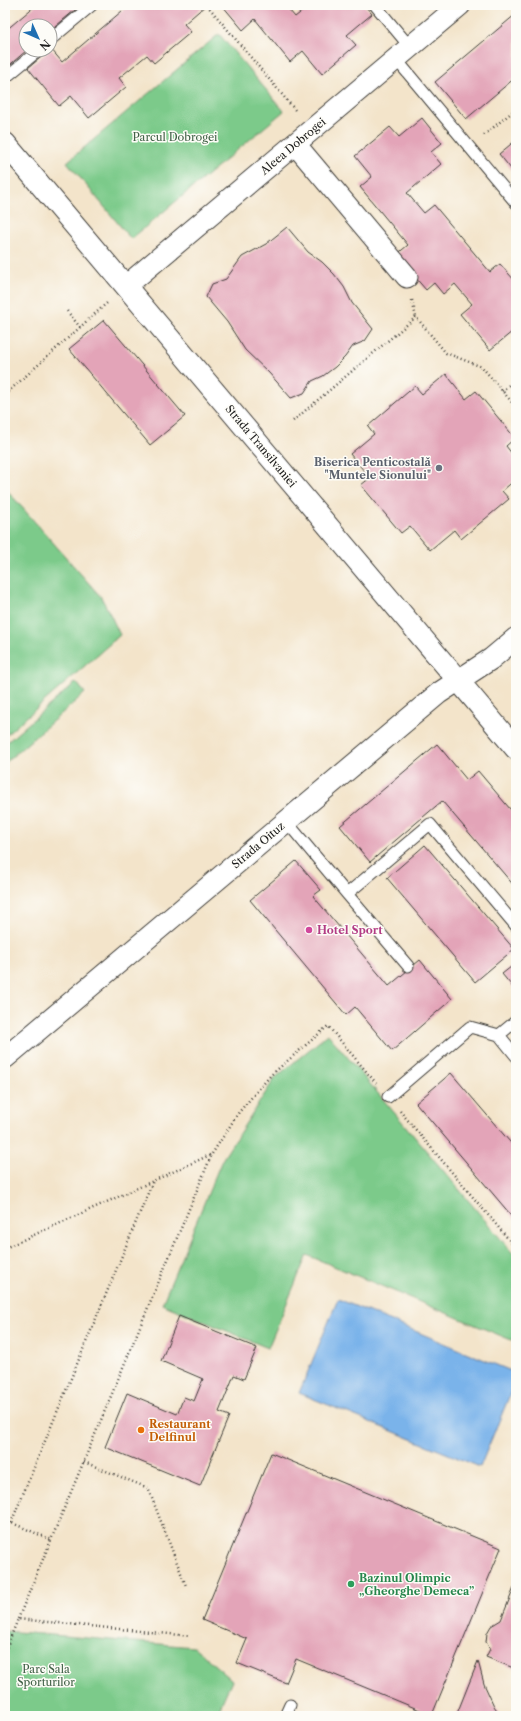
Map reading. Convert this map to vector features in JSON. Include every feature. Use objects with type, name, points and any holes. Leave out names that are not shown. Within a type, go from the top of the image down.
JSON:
[{"type":"street","name":"Aleea Dobrogei","points":[[126,286],[460,5]]},
{"type":"street","name":"Strada Transilvaniei","points":[[5,143],[516,749]]},
{"type":"street","points":[[295,144],[407,278]]},
{"type":"street","name":"Strada Oituz","points":[[5,1058],[439,694],[491,659],[516,638]]},
{"type":"lane","points":[[58,33],[92,5]]},
{"type":"lane","points":[[374,5],[403,53],[470,148],[516,203]]},
{"type":"lane","points":[[5,78],[29,58]]},
{"type":"lane","points":[[286,821],[408,966]]},
{"type":"lane","points":[[347,894],[430,824],[516,926]]},
{"type":"lane","points":[[499,1035],[516,1021]]},
{"type":"lane","points":[[388,1097],[470,1027],[499,1035],[516,1056]]},
{"type":"lane","points":[[285,1716],[290,1705]]},
{"type":"path","points":[[207,5],[295,110]]},
{"type":"path","points":[[470,148],[516,109]]},
{"type":"path","points":[[8,392],[126,286]]},
{"type":"path","points":[[66,311],[80,327]]},
{"type":"path","points":[[293,421],[416,317],[446,353],[482,367],[516,407]]},
{"type":"path","points":[[502,391],[516,379]]},
{"type":"path","points":[[5,1651],[212,1154],[239,1112],[271,1074],[328,1026],[516,1248]]},
{"type":"path","points":[[5,1248],[212,1154]]},
{"type":"path","points":[[11,1523],[153,1181]]},
{"type":"path","points":[[84,1462],[148,1488],[186,1586]]},
{"type":"path","points":[[5,1520],[52,1540]]},
{"type":"path","points":[[18,1619],[190,1636]]},
{"type":"path","points":[[5,1709],[10,1716]]},
{"type":"green space","name":"Parcul Dobrogei","points":[[219,34],[284,111],[131,239],[67,162]]},
{"type":"green space","points":[[5,488],[101,597],[120,635],[5,736]]},
{"type":"green space","points":[[76,682],[85,693],[5,763],[5,744]]},
{"type":"green space","points":[[328,1034],[516,1257],[516,1342],[307,1255],[268,1348],[162,1304],[222,1160],[275,1078]]},
{"type":"green space","name":"Parc Sala Sporturilor","points":[[5,1631],[194,1647],[232,1680],[216,1716],[5,1716]]},
{"type":"water","points":[[338,1299],[516,1373],[516,1380],[480,1467],[299,1393]]},
{"type":"building","points":[[36,5],[81,5],[58,24],[58,18],[20,18]]},
{"type":"building","points":[[129,5],[206,5],[184,24],[191,32],[154,63],[147,55],[119,78],[126,87],[89,118],[71,96],[59,106],[28,68],[40,58],[58,57],[62,62]]},
{"type":"building","points":[[222,5],[285,5],[295,17],[310,5],[364,5],[372,14],[347,35],[356,45],[322,74],[303,51],[290,62],[255,19],[243,30]]},
{"type":"building","points":[[516,14],[516,77],[466,119],[435,82]]},
{"type":"building","points":[[18,20],[18,58],[5,69],[5,31]]},
{"type":"building","points":[[422,118],[442,143],[431,152],[441,164],[407,193],[424,213],[434,205],[490,272],[500,264],[516,282],[516,334],[513,331],[490,350],[460,314],[472,304],[455,284],[443,294],[434,283],[426,290],[396,255],[408,245],[360,187],[372,177],[355,156],[390,127],[399,137]]},
{"type":"building","points":[[516,140],[516,175],[499,154]]},
{"type":"building","points":[[287,227],[308,252],[322,262],[334,274],[344,287],[352,303],[373,329],[365,341],[353,346],[335,367],[323,376],[312,381],[304,393],[291,398],[269,373],[245,350],[227,322],[206,297],[212,284],[226,279],[242,257],[266,244]]},
{"type":"building","points":[[104,320],[185,416],[150,445],[69,349]]},
{"type":"building","name":"Biserica Penticostală \"Muntele Sionului\"","points":[[446,374],[466,399],[476,391],[515,438],[506,446],[516,459],[516,479],[502,491],[509,499],[461,539],[454,530],[430,550],[410,526],[401,533],[361,485],[370,478],[350,454],[374,434],[368,426],[415,386],[422,394]]},
{"type":"building","points":[[437,744],[467,780],[478,771],[516,816],[516,888],[442,801],[370,862],[340,826]]},
{"type":"building","points":[[425,845],[514,949],[475,982],[387,878]]},
{"type":"building","name":"Hotel Sport","points":[[296,861],[321,890],[313,896],[389,986],[420,960],[452,999],[392,1051],[355,1007],[346,1015],[250,900]]},
{"type":"building","points":[[516,963],[516,991],[502,974]]},
{"type":"building","points":[[451,1073],[516,1149],[516,1221],[416,1103]]},
{"type":"building","points":[[179,1316],[257,1348],[244,1379],[234,1375],[219,1412],[229,1416],[200,1486],[105,1447],[127,1393],[177,1414],[184,1397],[194,1401],[203,1379],[161,1361]]},
{"type":"building","name":"Bazinul Olimpic „Gheorghe Demeca”","points":[[271,1453],[501,1548],[432,1715],[296,1659],[286,1683],[237,1663],[247,1639],[202,1620]]},
{"type":"building","points":[[516,1583],[516,1669],[486,1657],[490,1649],[486,1642],[487,1633],[491,1626],[501,1620]]},
{"type":"building","points":[[478,1661],[484,1684],[494,1706],[501,1716],[456,1716]]},
{"type":"place","name":"Biserica Penticostală \"Muntele Sionului\"","points":[[439,468]]},
{"type":"place","name":"Hotel Sport","points":[[309,930]]},
{"type":"place","name":"Restaurant Delfinul","points":[[141,1430]]},
{"type":"place","name":"Bazinul Olimpic „Gheorghe Demeca”","points":[[351,1584]]}]
